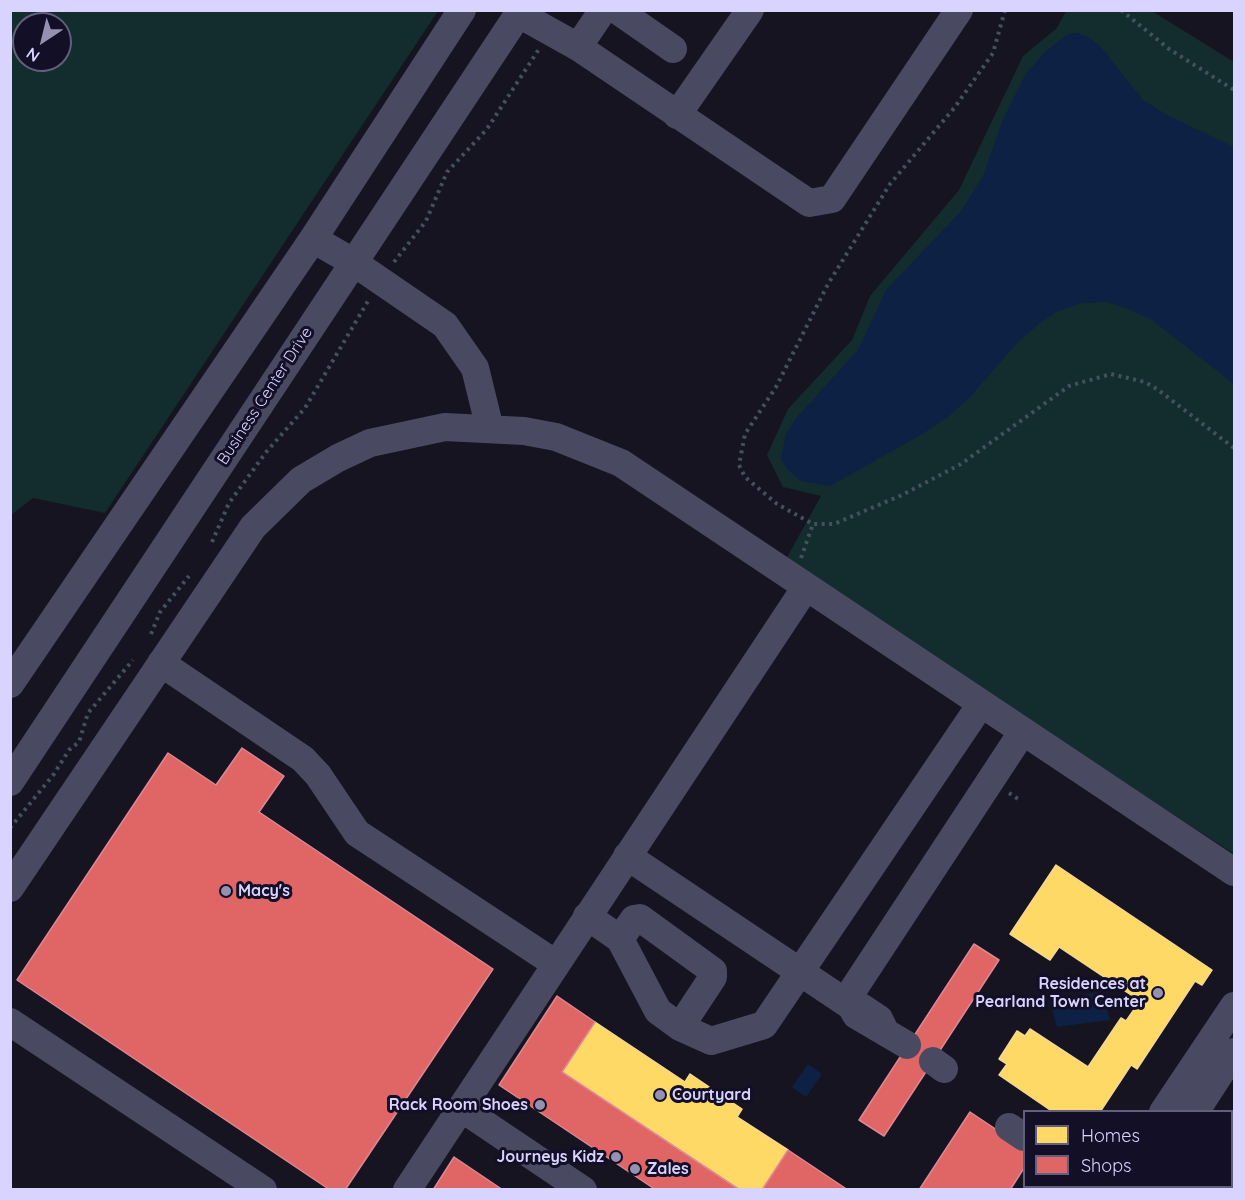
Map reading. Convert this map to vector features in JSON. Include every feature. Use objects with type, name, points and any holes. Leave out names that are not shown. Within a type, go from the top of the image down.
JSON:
[{"type":"street","points":[[10,684],[313,239],[462,10]]},
{"type":"street","points":[[578,47],[603,10]]},
{"type":"street","points":[[617,10],[673,49]]},
{"type":"street","points":[[677,116],[750,10]]},
{"type":"street","points":[[520,12],[578,47],[809,203],[832,199],[959,10]]},
{"type":"street","name":"Business Center Drive","points":[[10,782],[520,12]]},
{"type":"street","points":[[313,239],[353,262],[445,325],[475,368],[490,429]]},
{"type":"street","points":[[10,888],[149,653],[253,526],[301,480],[370,443],[445,427],[490,429],[556,437],[621,463],[1234,872]]},
{"type":"street","points":[[406,1190],[806,587]]},
{"type":"street","points":[[149,653],[303,759],[318,775],[357,833],[556,964]]},
{"type":"street","points":[[587,916],[620,939],[658,1011],[680,1027],[711,1041],[764,1025],[981,704]]},
{"type":"street","points":[[848,1004],[1023,731]]},
{"type":"street","points":[[627,856],[848,1004],[861,1007],[879,1018],[884,1029],[908,1045]]},
{"type":"street","points":[[620,939],[634,919],[640,918],[713,970],[713,977],[680,1027]]},
{"type":"street","points":[[1164,1110],[1234,1006]]},
{"type":"street","points":[[10,1022],[263,1190]]},
{"type":"street","points":[[1196,1110],[1234,1052]]},
{"type":"street","points":[[461,1108],[583,1190]]},
{"type":"path","points":[[1005,10],[993,53],[955,107],[890,184],[828,284],[776,387],[745,434],[740,450],[739,465],[742,471],[755,488],[777,504],[813,524],[834,524],[902,495],[961,464],[1069,386],[1111,374],[1128,376],[1157,389],[1234,448]]},
{"type":"path","points":[[1121,10],[1169,48],[1234,90]]},
{"type":"path","points":[[208,548],[229,504],[267,451],[305,408],[380,280],[426,221],[447,172],[487,129],[530,64],[548,30]]},
{"type":"path","points":[[10,828],[54,774],[69,750],[79,742],[88,713],[118,675],[149,653],[160,612],[190,574]]},
{"type":"green space","points":[[11,10],[438,11],[105,513],[33,498],[11,515]]},
{"type":"green space","points":[[1066,11],[1152,11],[1234,62],[1234,854],[785,561],[821,496],[783,487],[767,455],[788,409],[852,340],[870,296],[959,190],[1023,56],[1057,28]]},
{"type":"water","points":[[1076,33],[1088,37],[1100,46],[1143,100],[1167,115],[1234,147],[1234,384],[1152,320],[1129,309],[1106,302],[1082,303],[1058,311],[1040,323],[1017,343],[970,397],[948,417],[919,436],[830,486],[801,481],[788,470],[781,459],[786,434],[797,417],[858,350],[886,290],[961,211],[983,176],[1003,119],[1025,75],[1045,52],[1066,35]]},
{"type":"water","points":[[1102,991],[1110,1020],[1057,1027],[1050,1002]]},
{"type":"water","points":[[808,1064],[822,1074],[806,1097],[792,1087]]},
{"type":"building: Homes","name":"Residences at Pearland Town Center","points":[[1056,865],[1212,970],[1202,985],[1195,981],[1137,1069],[1131,1065],[1101,1110],[1050,1110],[999,1075],[1007,1064],[999,1059],[1017,1031],[1025,1036],[1030,1029],[1088,1067],[1121,1018],[1126,1021],[1140,1001],[1059,947],[1050,960],[1010,934]]},
{"type":"building: Homes","name":"Courtyard","points":[[595,1022],[685,1082],[690,1074],[742,1109],[737,1117],[788,1150],[762,1190],[740,1190],[562,1072]]},
{"type":"building: Homes","points":[[1234,1138],[1234,1190],[1199,1190],[1200,1188],[1233,1188]]},
{"type":"building: Shops","name":"Macy's","points":[[242,748],[284,776],[259,812],[493,969],[345,1190],[330,1190],[17,980],[168,753],[216,785]]},
{"type":"building: Shops","points":[[974,944],[999,960],[884,1136],[859,1120]]},
{"type":"building: Shops","points":[[557,996],[595,1022],[562,1072],[740,1190],[656,1190],[499,1085]]},
{"type":"building: Shops","points":[[970,1112],[1023,1147],[1023,1170],[1010,1190],[919,1190]]},
{"type":"building: Shops","points":[[788,1150],[848,1190],[762,1190]]},
{"type":"building: Shops","points":[[454,1157],[503,1190],[433,1190]]},
{"type":"place","name":"Macy's","points":[[226,891]]},
{"type":"place","name":"Residences at Pearland Town Center","points":[[1158,993]]},
{"type":"place","name":"Courtyard","points":[[660,1095]]},
{"type":"place","name":"Rack Room Shoes","points":[[540,1105]]},
{"type":"place","name":"Journeys Kidz","points":[[616,1157]]},
{"type":"place","name":"Zales","points":[[635,1169]]}]
